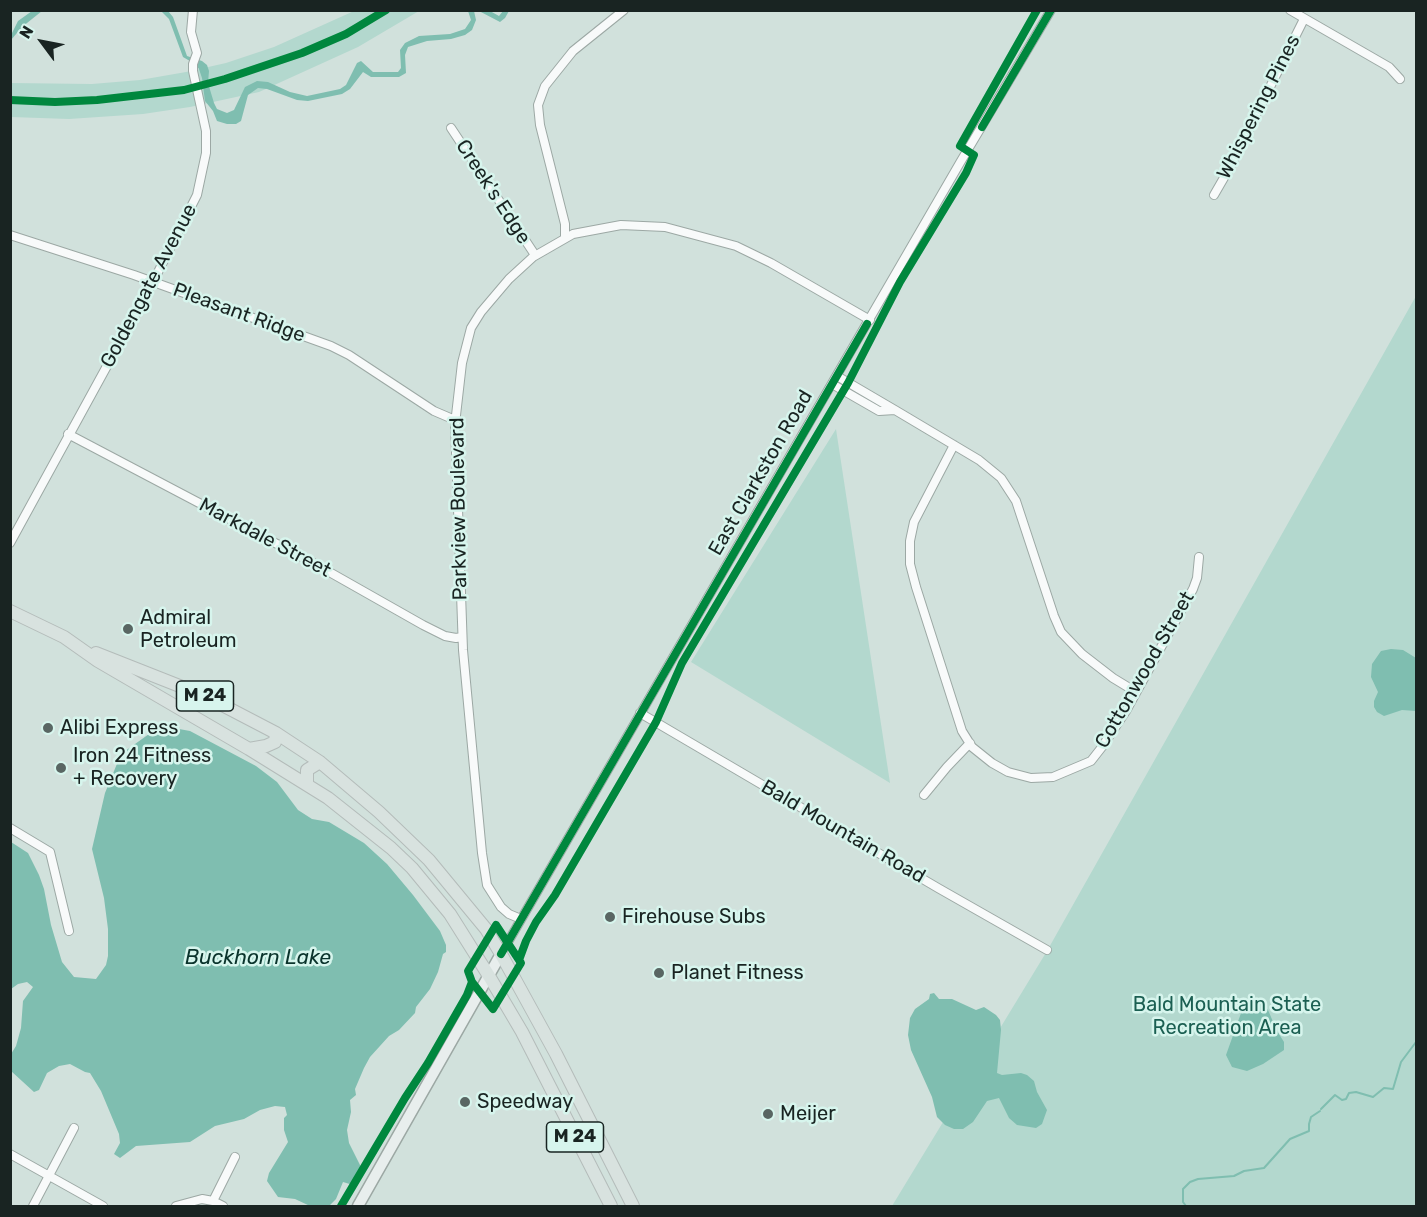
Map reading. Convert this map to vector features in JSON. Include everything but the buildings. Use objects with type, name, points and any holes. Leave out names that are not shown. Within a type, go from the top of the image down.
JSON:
[{"type":"main road","name":"M 24","points":[[10,611],[64,637],[98,661],[328,798],[391,848],[412,868],[450,914],[489,976],[611,1206]]},
{"type":"main road","name":"M 24","points":[[81,648],[205,696],[276,733],[320,762],[379,812],[429,860],[486,929],[501,954],[551,1044],[633,1206]]},
{"type":"main road","points":[[249,749],[275,742],[276,733]]},
{"type":"main road","points":[[307,785],[308,770],[320,762]]},
{"type":"main road","points":[[358,1206],[501,954]]},
{"type":"main road","points":[[539,1067],[551,1077],[590,1150],[599,1156],[606,1154]]},
{"type":"street","name":"Goldengate Avenue","points":[[10,543],[153,282],[197,195],[207,153],[206,131],[193,70],[197,52],[191,32],[193,10]]},
{"type":"street","points":[[566,237],[565,224],[540,125],[538,105],[545,86],[573,51],[624,10]]},
{"type":"street","name":"East Clarkston Road","points":[[501,954],[1051,10]]},
{"type":"street","points":[[1290,10],[1389,68],[1400,79]]},
{"type":"street","name":"Whispering Pines","points":[[1214,195],[1229,170],[1304,19]]},
{"type":"street","name":"Creek's Edge","points":[[451,128],[536,255]]},
{"type":"street","name":"Parkview Boulevard","points":[[521,919],[509,915],[501,907],[488,885],[482,853],[462,637],[455,420],[462,363],[471,328],[493,296],[536,255],[566,237],[621,225],[671,229],[726,243],[771,263],[870,320]]},
{"type":"street","name":"Pleasant Ridge","points":[[10,235],[153,282],[331,346],[349,355],[434,411],[455,420]]},
{"type":"street","points":[[837,376],[991,469],[1011,491],[1060,632],[1082,654],[1136,692]]},
{"type":"street","points":[[832,384],[879,411],[895,410]]},
{"type":"street","name":"Markdale Street","points":[[69,434],[317,565],[445,636],[462,637]]},
{"type":"street","name":"Cottonwood Street","points":[[954,446],[914,522],[910,541],[910,564],[962,731],[970,743],[992,763],[1008,772],[1030,778],[1053,777],[1090,761],[1114,732],[1193,589],[1197,578],[1199,557]]},
{"type":"street","name":"Bald Mountain Road","points":[[640,713],[1047,950]]},
{"type":"street","points":[[924,795],[946,767],[970,743]]},
{"type":"street","points":[[10,828],[50,852],[69,931]]},
{"type":"street","points":[[33,1206],[74,1128]]},
{"type":"street","points":[[10,1154],[103,1206]]},
{"type":"street","points":[[213,1201],[235,1157]]},
{"type":"street","points":[[176,1206],[202,1199],[223,1206]]},
{"type":"green space","points":[[354,11],[419,11],[358,47],[259,92],[190,107],[143,114],[69,119],[11,117],[10,83],[92,84],[140,80],[186,72],[226,63],[274,47]]},
{"type":"green space","name":"Bald Mountain State Recreation Area","points":[[1416,296],[1416,1206],[892,1206],[1047,951]]},
{"type":"green space","points":[[836,429],[890,783],[691,662]]},
{"type":"water","points":[[32,11],[42,11],[22,27],[11,40],[18,21]]},
{"type":"water","points":[[161,11],[168,11],[173,17],[187,56],[207,65],[208,83],[214,103],[217,109],[227,113],[234,110],[245,87],[257,81],[268,82],[290,92],[307,96],[340,89],[346,85],[357,63],[361,61],[373,72],[398,72],[401,68],[400,50],[405,43],[419,36],[450,34],[465,29],[471,20],[468,11],[474,11],[476,20],[472,30],[465,35],[427,41],[408,47],[405,55],[406,73],[399,77],[371,77],[363,72],[350,89],[342,94],[308,101],[297,100],[258,88],[248,95],[241,121],[236,124],[227,124],[217,121],[205,101],[199,69],[183,57],[169,19]]},
{"type":"water","points":[[479,11],[490,11],[499,16],[503,11],[509,11],[500,22]]},
{"type":"water","points":[[1403,650],[1416,658],[1416,711],[1402,710],[1384,716],[1374,707],[1378,692],[1371,677],[1372,664],[1381,651]]},
{"type":"water","name":"Buckhorn Lake","points":[[168,727],[190,731],[256,766],[277,782],[298,810],[312,819],[329,822],[364,843],[387,864],[413,895],[440,931],[446,945],[446,952],[443,954],[438,972],[430,989],[416,1007],[415,1013],[399,1030],[389,1036],[370,1057],[364,1068],[355,1089],[356,1095],[350,1100],[351,1112],[347,1130],[349,1143],[362,1169],[353,1185],[343,1182],[336,1199],[329,1206],[310,1206],[295,1199],[278,1197],[267,1181],[269,1173],[288,1142],[284,1130],[284,1118],[287,1115],[285,1107],[275,1106],[260,1110],[244,1119],[215,1126],[190,1142],[136,1146],[120,1158],[114,1154],[120,1143],[119,1134],[101,1091],[90,1073],[70,1064],[59,1066],[47,1073],[39,1090],[34,1092],[11,1071],[11,1054],[21,1028],[23,1001],[33,987],[27,982],[11,989],[11,842],[28,853],[39,875],[62,962],[74,977],[96,979],[106,965],[108,956],[108,929],[104,898],[92,849],[105,793],[121,754],[156,729]]},
{"type":"water","points":[[934,993],[939,999],[952,999],[976,1010],[984,1007],[996,1015],[1000,1020],[1001,1030],[997,1073],[1002,1075],[1021,1073],[1034,1081],[1047,1110],[1042,1124],[1036,1128],[1017,1125],[1009,1118],[999,1098],[987,1101],[973,1122],[963,1129],[954,1129],[945,1125],[937,1117],[932,1097],[911,1050],[908,1035],[910,1018],[915,1009],[929,999],[930,994]]},
{"type":"water","points":[[1252,1000],[1262,1003],[1268,1010],[1284,1042],[1284,1050],[1263,1064],[1247,1071],[1232,1067],[1226,1055],[1245,1002]]},
{"type":"waterway","points":[[1321,1109],[1335,1095],[1342,1100],[1346,1099],[1349,1093],[1356,1092],[1373,1097],[1384,1088],[1393,1089],[1401,1062],[1416,1042]]},
{"type":"waterway","points":[[1186,1206],[1183,1202],[1183,1189],[1190,1182],[1198,1179],[1234,1176],[1244,1171],[1264,1168],[1290,1139],[1309,1131],[1311,1117],[1320,1111]]},
{"type":"cycle path","points":[[10,100],[55,102],[97,100],[184,90],[302,53],[346,34],[386,10]]},
{"type":"cycle path","points":[[341,1206],[467,995],[472,982],[468,971],[496,925],[519,960],[536,922],[555,895],[656,722],[682,663],[848,383],[900,282],[966,173],[974,155],[960,146],[1037,10]]},
{"type":"cycle path","points":[[982,127],[1051,10]]},
{"type":"cycle path","points":[[501,954],[867,324]]},
{"type":"cycle path","points":[[472,982],[493,1009],[521,963],[519,960]]},
{"type":"place","name":"Admiral Petroleum","points":[[128,629]]},
{"type":"place","name":"Alibi Express","points":[[48,728]]},
{"type":"place","name":"Iron 24 Fitness + Recovery","points":[[61,768]]},
{"type":"place","name":"Firehouse Subs","points":[[610,917]]},
{"type":"place","name":"Planet Fitness","points":[[659,973]]},
{"type":"place","name":"Speedway","points":[[465,1102]]},
{"type":"place","name":"Meijer","points":[[768,1114]]}]
